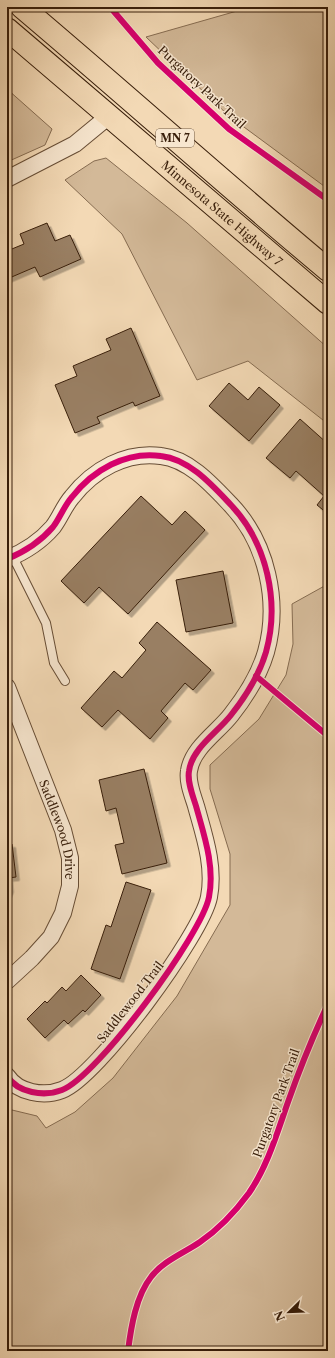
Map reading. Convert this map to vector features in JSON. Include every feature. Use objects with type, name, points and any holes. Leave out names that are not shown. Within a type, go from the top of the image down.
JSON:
[{"type":"main road","name":"Minnesota State Highway 7","points":[[22,7],[128,96],[257,211],[328,270]]},
{"type":"main road","name":"Minnesota State Highway 7","points":[[7,29],[328,303]]},
{"type":"street","points":[[7,179],[75,144],[109,116]]},
{"type":"street","name":"Saddlewood Trail","points":[[7,1076],[11,1082],[27,1091],[45,1094],[63,1090],[79,1080],[125,1030],[165,978],[200,920],[209,898],[210,873],[208,848],[188,772],[195,754],[230,717],[251,687],[266,653],[272,619],[270,582],[259,548],[242,516],[199,474],[182,463],[163,456],[143,455],[124,459],[103,468],[85,482],[70,499],[53,527],[35,544],[10,558]]},
{"type":"street","name":"Saddlewood Drive","points":[[7,687],[63,830],[70,858],[70,886],[63,913],[51,937],[32,958],[7,981]]},
{"type":"lane","points":[[10,558],[46,623],[54,664],[65,681]]},
{"type":"shaded area","points":[[251,7],[328,7],[328,189],[229,116],[146,37]]},
{"type":"shaded area","points":[[7,89],[52,129],[45,145],[7,162]]},
{"type":"shaded area","points":[[106,158],[187,223],[328,348],[328,424],[248,361],[197,380],[122,234],[65,180],[94,161]]},
{"type":"shaded area","points":[[328,584],[328,1351],[7,1351],[7,1104],[12,1110],[37,1116],[46,1128],[75,1112],[113,1078],[177,996],[230,905],[230,854],[210,789],[210,765],[259,719],[286,675],[293,644],[292,604]]},
{"type":"building","points":[[47,223],[55,241],[70,235],[81,259],[40,277],[35,267],[7,279],[7,251],[24,244],[20,234]]},
{"type":"building","points":[[131,328],[160,396],[135,406],[133,402],[97,417],[100,423],[75,433],[55,385],[77,376],[73,366],[111,350],[106,339]]},
{"type":"building","points":[[229,383],[248,400],[259,387],[280,405],[249,441],[209,406]]},
{"type":"building","points":[[300,419],[328,444],[328,514],[317,505],[324,496],[296,471],[290,478],[266,458]]},
{"type":"building","points":[[141,496],[172,525],[185,511],[205,530],[128,614],[99,587],[84,603],[61,581]]},
{"type":"building","points":[[223,571],[233,623],[186,632],[176,580]]},
{"type":"building","points":[[157,622],[211,670],[193,690],[185,683],[161,711],[168,718],[150,739],[118,710],[102,727],[81,708],[114,671],[122,678],[146,650],[139,643]]},
{"type":"building","points":[[144,769],[167,863],[122,874],[115,845],[124,843],[116,808],[106,811],[99,780]]},
{"type":"building","points":[[7,844],[12,844],[16,877],[9,878],[10,889],[7,896]]},
{"type":"building","points":[[126,882],[151,890],[120,979],[91,969],[106,925],[111,927]]},
{"type":"building","points":[[81,975],[101,995],[85,1012],[83,1010],[68,1024],[64,1020],[45,1038],[27,1019],[45,1001],[47,1003],[62,987],[66,991]]},
{"type":"cycle path","name":"Purgatory Park Trail","points":[[110,7],[158,63],[229,129],[328,200]]},
{"type":"cycle path","points":[[7,559],[32,546],[43,537],[53,527],[67,504],[80,487],[90,478],[111,464],[135,456],[148,455],[171,458],[181,462],[208,481],[224,497],[243,520],[254,537],[262,555],[271,594],[272,613],[266,652],[256,677],[242,701],[226,721],[200,748],[191,763],[189,771],[190,784],[208,851],[211,874],[209,897],[202,915],[188,941],[169,971],[122,1033],[99,1060],[78,1079],[62,1090],[40,1093],[24,1090],[12,1082],[7,1076]]},
{"type":"cycle path","points":[[256,676],[328,736]]},
{"type":"cycle path","name":"Purgatory Park Trail","points":[[128,1351],[138,1302],[151,1277],[161,1266],[200,1242],[220,1226],[238,1207],[256,1182],[272,1149],[302,1064],[328,1004]]}]
